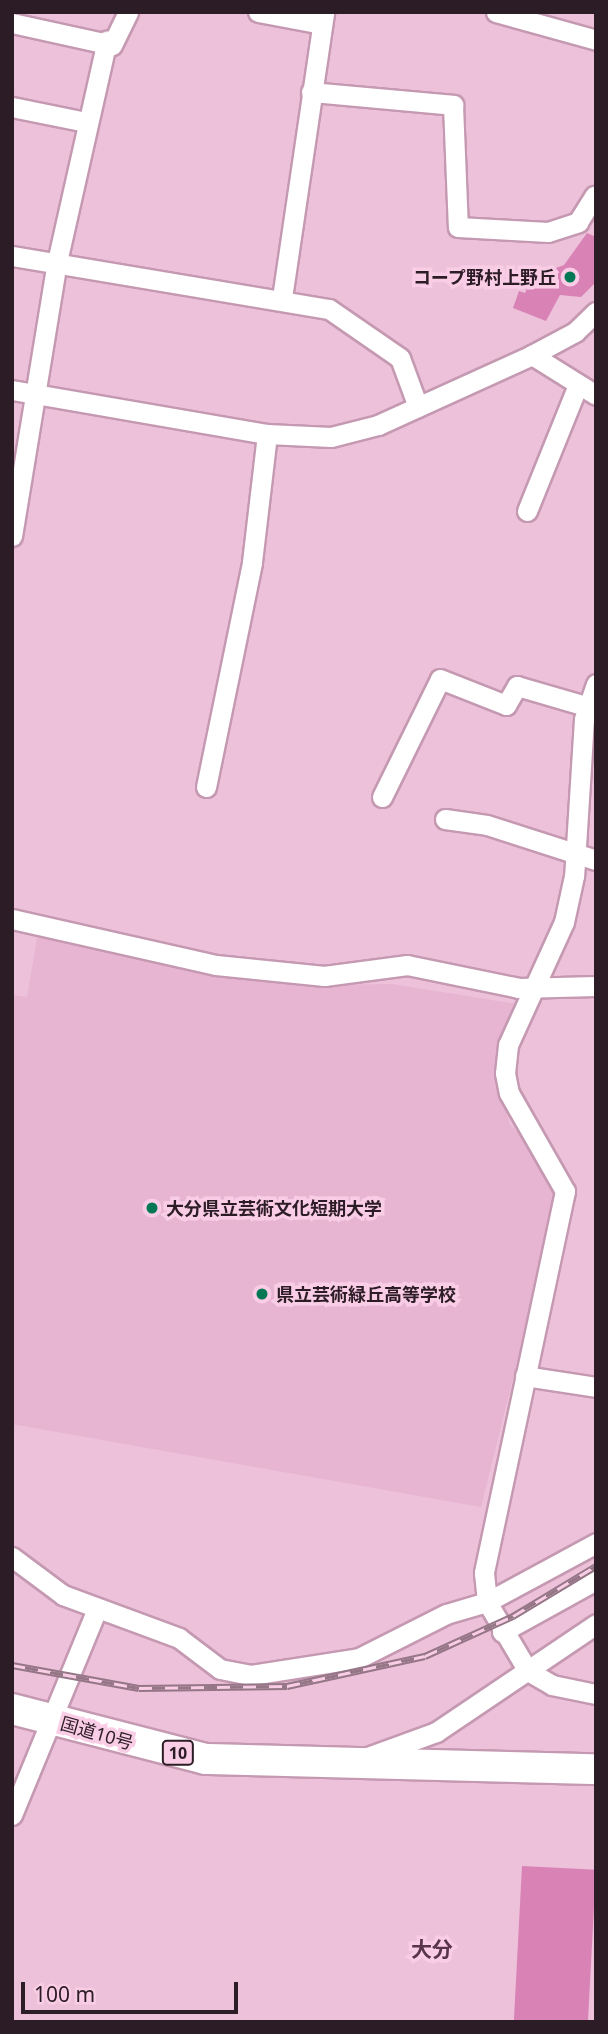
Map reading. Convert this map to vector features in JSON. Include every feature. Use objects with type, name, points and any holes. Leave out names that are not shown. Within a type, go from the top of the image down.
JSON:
[{"type":"highway","name":"国道10号","points":[[12,1709],[205,1759],[596,1769]]},
{"type":"highway","name":"国道10号","points":[[349,1763],[596,1753]]},
{"type":"street","points":[[12,23],[107,41],[112,45],[124,30],[128,12]]},
{"type":"street","points":[[258,12],[323,18],[282,298]]},
{"type":"street","points":[[496,12],[596,40]]},
{"type":"street","points":[[12,536],[57,262],[86,122],[107,41]]},
{"type":"street","points":[[312,92],[453,105],[458,227],[548,232],[578,222],[594,196]]},
{"type":"street","points":[[12,107],[86,122]]},
{"type":"street","points":[[12,256],[282,298],[329,309],[385,343],[400,358],[418,407]]},
{"type":"street","points":[[12,390],[267,434],[344,435],[418,407],[532,355],[575,332],[596,312]]},
{"type":"street","points":[[527,511],[587,391],[532,355]]},
{"type":"street","points":[[206,787],[252,562],[267,434]]},
{"type":"street","points":[[382,797],[440,679],[506,705],[517,686],[586,706]]},
{"type":"street","points":[[596,684],[586,706],[576,855],[564,922],[537,989],[508,1045],[505,1073],[509,1093],[565,1191],[485,1553],[487,1602],[502,1632],[528,1671],[568,1691],[596,1694]]},
{"type":"street","points":[[444,819],[487,825],[596,860]]},
{"type":"street","points":[[12,919],[216,965],[324,976],[407,965],[537,989],[596,986]]},
{"type":"street","points":[[525,1376],[596,1387]]},
{"type":"street","points":[[12,1557],[49,1588],[97,1609],[179,1638],[220,1669],[251,1675],[359,1658],[446,1614],[487,1602],[596,1543]]},
{"type":"street","points":[[502,1632],[596,1580]]},
{"type":"street","points":[[12,1815],[54,1721],[97,1609]]},
{"type":"street","points":[[349,1763],[436,1732],[596,1624]]},
{"type":"shaded area","points":[[38,932],[329,985],[392,984],[517,1004],[496,1078],[510,1125],[525,1138],[558,1197],[481,1507],[12,1424],[12,995],[27,997]]},
{"type":"building","name":"コープ野村上野丘","points":[[587,233],[596,237],[596,282],[581,297],[560,295],[546,321],[513,308],[519,291],[525,293],[530,281],[542,286],[548,271],[564,265]]},
{"type":"building","points":[[522,1866],[596,1870],[588,2022],[514,2022]]},
{"type":"railway","points":[[12,1665],[139,1688],[287,1686],[425,1656],[513,1616],[596,1566]]},
{"type":"place","name":"コープ野村上野丘","points":[[570,277]]},
{"type":"place","name":"大分県立芸術文化短期大学","points":[[152,1208]]},
{"type":"place","name":"県立芸術緑丘高等学校","points":[[262,1294]]},
{"type":"district","name":"大分","points":[[432,1949]]}]
